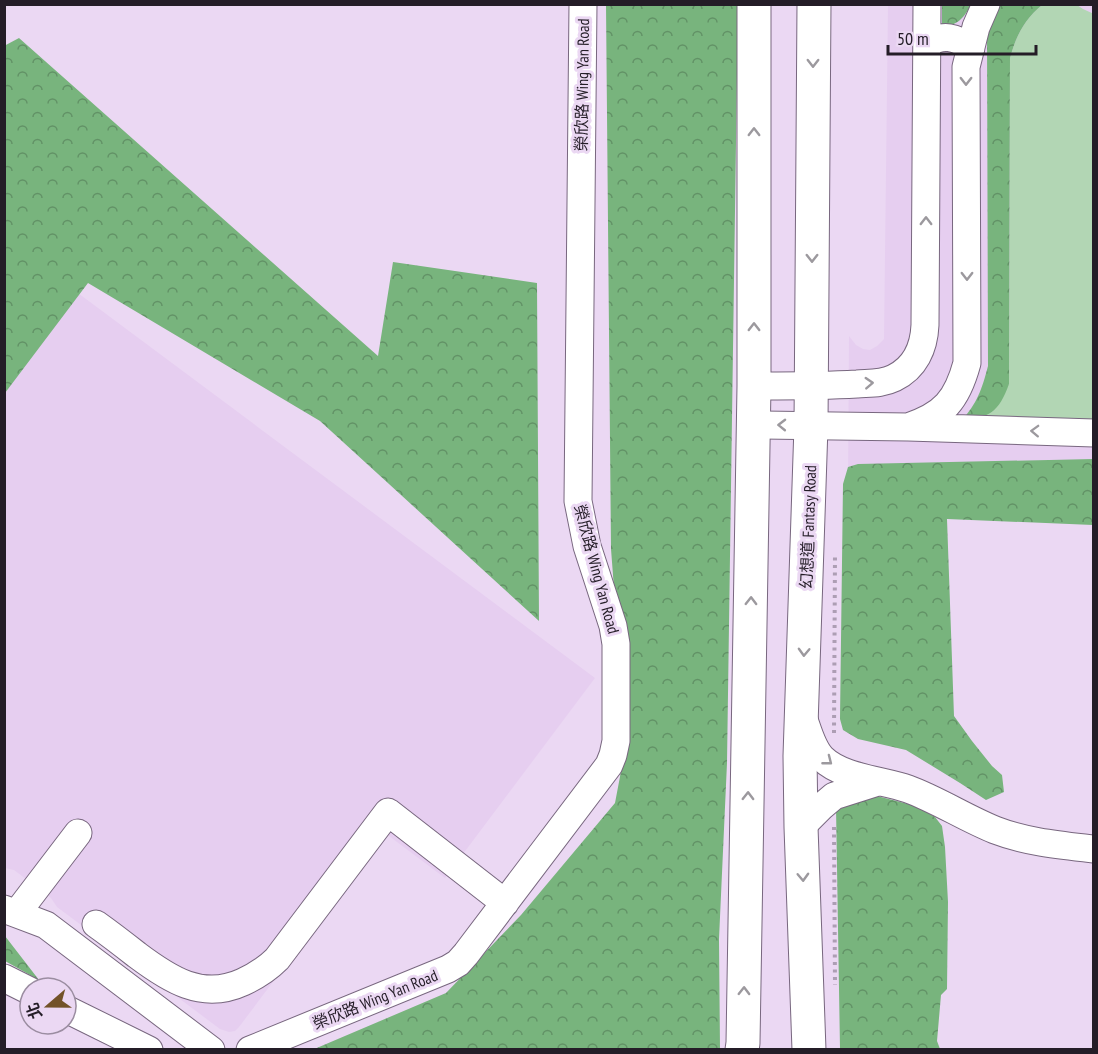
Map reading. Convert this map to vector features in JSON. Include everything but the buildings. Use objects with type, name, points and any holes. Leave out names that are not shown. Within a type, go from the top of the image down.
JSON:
[{"type":"main road","points":[[742,1050],[754,386],[754,4]]},
{"type":"main road","name":"幻想道 Fantasy Road","points":[[809,1050],[800,756],[811,426],[814,4]]},
{"type":"street","name":"榮欣路 Wing Yan Road","points":[[250,1050],[458,963],[609,765],[613,755],[616,741],[616,644],[613,626],[587,546],[578,501],[583,4]]},
{"type":"street","points":[[754,386],[882,382],[904,372],[923,346],[926,325],[927,4]]},
{"type":"street","points":[[908,428],[925,422],[954,398],[967,363],[966,67],[976,27],[986,4]]},
{"type":"street","points":[[927,44],[933,39],[948,37],[956,38],[970,48]]},
{"type":"street","points":[[753,425],[1094,433]]},
{"type":"street","points":[[802,714],[813,745],[822,758],[842,770],[878,782],[906,788],[932,798],[995,830],[1032,842],[1094,849]]},
{"type":"street","points":[[801,827],[834,796],[878,782]]},
{"type":"street","points":[[96,924],[155,968],[178,982],[210,989],[228,988],[239,984],[260,974],[277,959],[388,812],[505,903]]},
{"type":"street","points":[[78,832],[11,911],[46,925],[211,1050]]},
{"type":"street","points":[[4,978],[18,985]]},
{"type":"street","points":[[78,1015],[149,1050]]},
{"type":"shaded area","points":[[888,5],[1093,5],[1093,470],[848,488],[849,336],[856,345],[870,350],[884,339]]},
{"type":"shaded area","points":[[4,238],[595,678],[445,878],[385,833],[235,1031],[220,1029],[57,907],[51,898],[14,870],[5,868]]},
{"type":"green space","points":[[606,5],[738,5],[727,763],[719,939],[720,1049],[312,1050],[446,993],[521,915],[615,803],[626,745],[611,549]]},
{"type":"green space","points":[[942,5],[971,5],[960,20],[942,27]]},
{"type":"green space","points":[[995,5],[1042,5],[1021,29],[1010,58],[1009,384],[1001,401],[992,412],[979,418],[961,421],[978,396],[988,366],[987,32]]},
{"type":"green space","points":[[1042,5],[1077,5],[1094,14],[1093,421],[980,419],[1009,384],[1010,58],[1022,29]]},
{"type":"green space","points":[[19,38],[378,356],[393,262],[537,283],[539,621],[320,421],[88,283],[5,393],[4,46]]},
{"type":"green space","points":[[1093,459],[1093,525],[947,519],[954,716],[992,766],[1002,775],[1004,792],[986,800],[906,750],[858,739],[843,730],[840,719],[843,484],[848,467],[858,464]]},
{"type":"green space","points":[[877,796],[916,806],[935,817],[942,826],[948,902],[947,989],[941,995],[937,1041],[940,1049],[840,1049],[836,807]]},
{"type":"green space","points":[[4,936],[36,976],[32,976],[5,961]]}]
